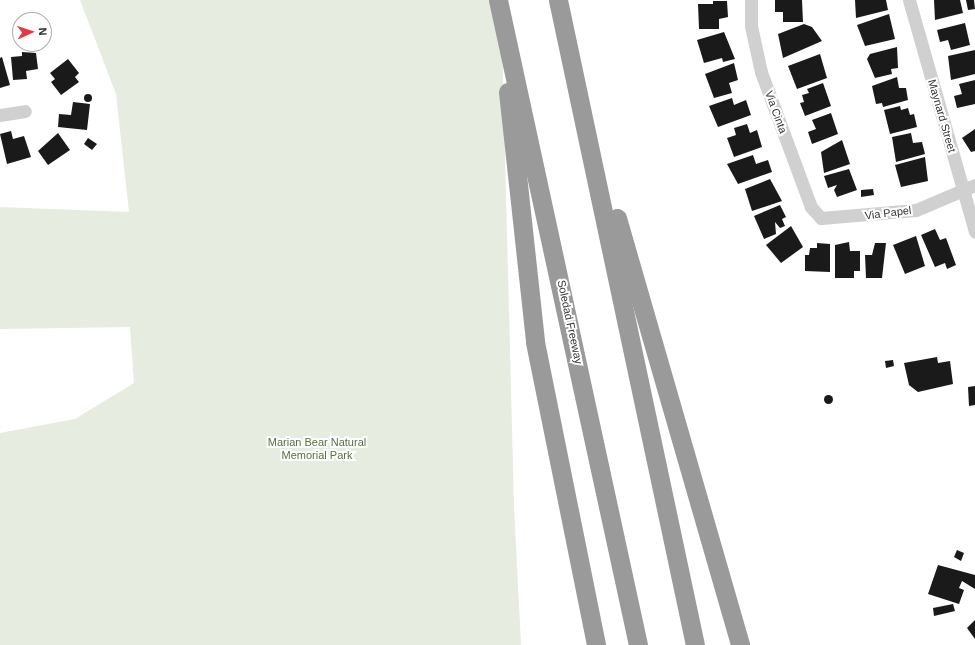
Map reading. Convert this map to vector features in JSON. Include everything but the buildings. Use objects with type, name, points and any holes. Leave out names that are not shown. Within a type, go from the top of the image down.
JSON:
[{"type":"highway","points":[[498,0],[535,342],[596,645]]},
{"type":"highway","name":"Soledad Freeway","points":[[498,0],[638,645]]},
{"type":"highway","points":[[560,7],[696,645]]},
{"type":"highway","points":[[560,7],[740,645]]},
{"type":"highway","points":[[568,510],[584,645]]},
{"type":"highway","points":[[675,546],[701,645]]},
{"type":"street","name":"Via Cinta","points":[[751,0],[751,26],[761,72],[811,207],[821,218]]},
{"type":"street","name":"Maynard Street","points":[[909,0],[969,188],[975,232]]},
{"type":"street","points":[[0,115],[25,111]]},
{"type":"street","name":"Via Papel","points":[[821,218],[916,210],[969,188]]},
{"type":"green space","name":"Marian Bear Natural Memorial Park","points":[[80,0],[501,0],[514,506],[521,645],[0,645],[0,433],[75,419],[134,383],[130,327],[0,329],[0,207],[129,212],[116,94]]}]
